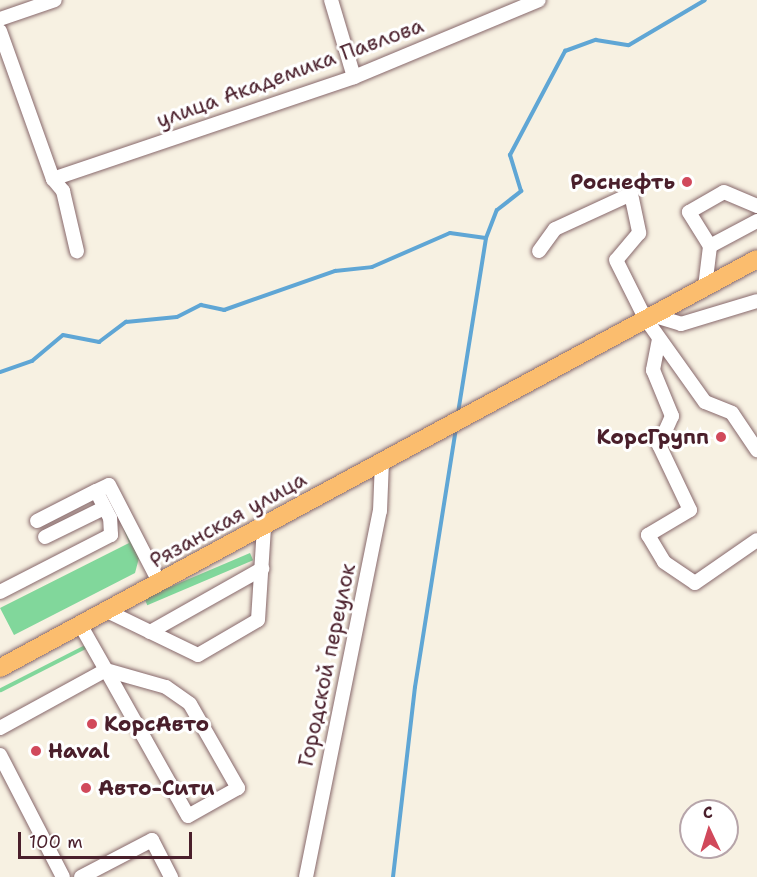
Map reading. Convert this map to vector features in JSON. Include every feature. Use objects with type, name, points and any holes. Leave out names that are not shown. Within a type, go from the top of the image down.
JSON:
[{"type":"main road","name":"Рязанская улица","points":[[0,668],[160,584],[484,404],[757,259]]},
{"type":"street","points":[[0,19],[55,0]]},
{"type":"street","points":[[331,0],[354,77]]},
{"type":"street","name":"улица Академика Павлова","points":[[53,179],[354,77],[539,0]]},
{"type":"street","points":[[0,31],[53,179],[63,191],[77,251]]},
{"type":"street","points":[[705,286],[710,246],[689,212],[724,192],[757,206]]},
{"type":"street","points":[[539,251],[555,229],[632,194],[639,233],[616,260],[659,339],[705,402],[732,412],[757,450]]},
{"type":"street","points":[[710,246],[757,221]]},
{"type":"street","points":[[649,317],[681,324],[757,301]]},
{"type":"street","points":[[659,339],[653,370],[672,416],[659,445],[690,510],[648,535],[664,562],[695,583],[757,540]]},
{"type":"street","name":"Городской переулок","points":[[306,877],[380,511],[382,461]]},
{"type":"street","points":[[37,521],[96,491],[111,487],[160,584]]},
{"type":"street","points":[[0,592],[111,535],[104,508],[96,491]]},
{"type":"street","points":[[45,537],[104,508]]},
{"type":"street","points":[[107,611],[198,656],[258,620],[264,527]]},
{"type":"street","points":[[150,632],[262,569]]},
{"type":"street","points":[[0,728],[106,670],[166,687],[190,704],[238,788],[188,816],[106,670],[81,626]]},
{"type":"street","points":[[0,755],[63,877]]},
{"type":"street","points":[[81,877],[152,840],[171,877]]},
{"type":"green space","points":[[118,515],[139,558],[135,573],[14,635],[0,608],[129,543]]},
{"type":"green space","points":[[250,553],[253,560],[147,605],[144,598]]},
{"type":"green space","points":[[87,644],[89,648],[1,693],[0,688]]},
{"type":"waterway","points":[[0,372],[32,361],[63,335],[99,342],[126,322],[177,317],[201,305],[224,310],[335,271],[372,267],[450,233],[486,238],[497,210],[521,191],[510,155],[565,51],[596,40],[629,45],[705,0]]},
{"type":"waterway","points":[[458,413],[486,238]]},
{"type":"waterway","points":[[393,877],[415,687],[456,429]]},
{"type":"place","name":"Роснефть","points":[[687,182]]},
{"type":"place","name":"КорсГрупп","points":[[721,437]]},
{"type":"place","name":"КорсАвто","points":[[92,724]]},
{"type":"place","name":"Haval","points":[[36,751]]},
{"type":"place","name":"Авто-Сити","points":[[86,788]]}]
